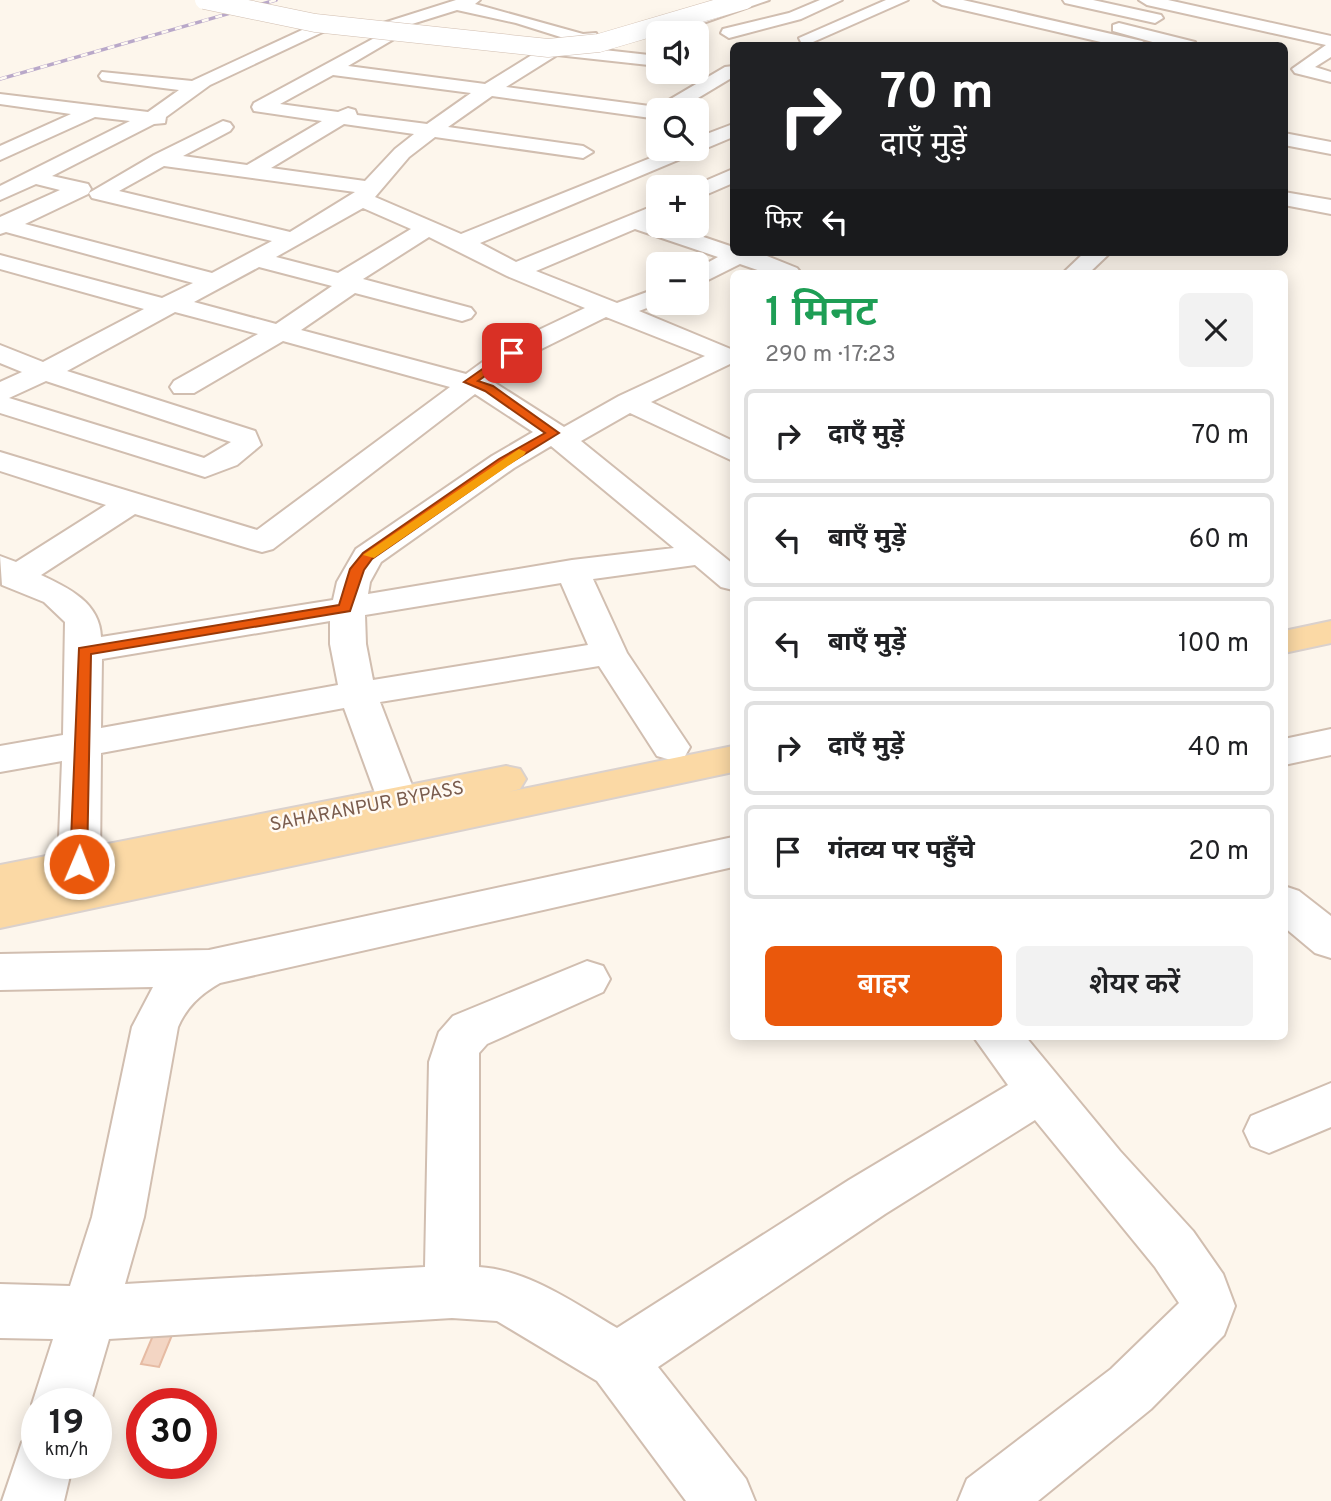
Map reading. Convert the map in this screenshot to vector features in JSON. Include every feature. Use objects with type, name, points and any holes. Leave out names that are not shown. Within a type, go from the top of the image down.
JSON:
[{"type":"main road","points":[[1288,615],[1331,606]]},
{"type":"main road","points":[[1288,641],[1331,632]]},
{"type":"main road","name":"SAHARANPUR BYPASS","points":[[0,881],[730,735]]},
{"type":"main road","points":[[0,912],[730,760]]},
{"type":"street","points":[[204,0],[314,23],[548,48],[599,43],[745,0]]},
{"type":"street","points":[[422,0],[460,4],[507,16],[582,46],[646,57]]},
{"type":"street","points":[[582,46],[721,0]]},
{"type":"street","points":[[0,392],[44,372],[255,260],[365,194],[402,153],[427,132],[459,109],[487,101],[518,69],[554,49],[582,46],[761,0]]},
{"type":"street","points":[[709,38],[794,16],[834,0]]},
{"type":"street","points":[[798,42],[900,0]]},
{"type":"street","points":[[942,0],[1125,42]]},
{"type":"street","points":[[1071,0],[1217,32]]},
{"type":"street","points":[[1147,0],[1331,41]]},
{"type":"street","points":[[32,233],[98,193],[364,50],[460,4]]},
{"type":"street","points":[[935,18],[962,4]]},
{"type":"street","points":[[1011,16],[1037,10],[1172,42]]},
{"type":"street","points":[[452,29],[507,16]]},
{"type":"street","points":[[0,194],[94,150],[152,118],[196,87],[321,27]]},
{"type":"street","points":[[1331,49],[1301,69],[1331,77]]},
{"type":"street","points":[[494,66],[518,69]]},
{"type":"street","points":[[251,171],[433,67]]},
{"type":"street","points":[[709,68],[730,70]]},
{"type":"street","points":[[330,69],[411,79],[487,101],[646,112]]},
{"type":"street","points":[[685,98],[730,71]]},
{"type":"street","points":[[108,76],[196,87]]},
{"type":"street","points":[[1,166],[37,136],[136,80]]},
{"type":"street","points":[[1,99],[247,131]]},
{"type":"street","points":[[432,105],[459,109]]},
{"type":"street","points":[[261,107],[583,152]]},
{"type":"street","points":[[0,130],[37,136]]},
{"type":"street","points":[[709,140],[730,131]]},
{"type":"street","points":[[270,134],[333,143]]},
{"type":"street","points":[[1288,140],[1331,148]]},
{"type":"street","points":[[374,149],[402,153]]},
{"type":"street","points":[[94,150],[251,171],[365,194],[515,271],[722,352],[723,356],[503,462],[368,556],[357,569],[345,608],[356,694],[398,801]]},
{"type":"street","points":[[460,242],[496,230],[661,161]]},
{"type":"street","points":[[1,166],[34,178],[291,239]]},
{"type":"street","points":[[709,187],[730,176]]},
{"type":"street","points":[[1,225],[98,193]]},
{"type":"street","points":[[1288,199],[1331,207]]},
{"type":"street","points":[[515,271],[646,217]]},
{"type":"street","points":[[1,225],[215,281]]},
{"type":"street","points":[[184,387],[281,332],[348,282],[428,228]]},
{"type":"street","points":[[702,238],[730,250]]},
{"type":"street","points":[[709,272],[737,256]]},
{"type":"street","points":[[746,256],[781,270]]},
{"type":"street","points":[[1078,270],[1094,256]]},
{"type":"street","points":[[255,260],[461,313]]},
{"type":"street","points":[[0,262],[281,332],[489,389],[558,436],[730,577]]},
{"type":"street","points":[[0,461],[262,542],[470,382],[512,353],[610,310],[646,299]]},
{"type":"street","points":[[0,353],[44,372],[247,440],[241,450],[211,466],[184,462],[0,404]]},
{"type":"street","points":[[629,402],[730,451]]},
{"type":"street","points":[[7,572],[127,502],[184,462]]},
{"type":"street","points":[[84,651],[572,570],[704,554]]},
{"type":"street","points":[[572,570],[609,653],[671,747]]},
{"type":"street","points":[[7,572],[71,604],[83,621],[79,864]]},
{"type":"street","points":[[0,759],[356,694],[609,653]]},
{"type":"street","points":[[1288,751],[1331,741]]},
{"type":"street","points":[[0,972],[209,968],[730,853]]},
{"type":"street","points":[[66,1388],[118,1217],[155,1027],[167,998],[185,981],[209,968]]},
{"type":"street","points":[[452,1292],[453,1062],[456,1046],[470,1030],[587,979]]},
{"type":"street","points":[[989,1501],[1132,1389],[1204,1316],[1207,1306],[1204,1293],[1174,1249],[1000,1040]]},
{"type":"street","points":[[617,1361],[867,1196],[1040,1091]]},
{"type":"street","points":[[1269,1131],[1331,1104]]},
{"type":"street","points":[[0,1311],[89,1313],[452,1292],[502,1294],[545,1316],[617,1361],[724,1501]]},
{"type":"street","points":[[33,1501],[39,1479]]},
{"type":"building","points":[[154,1333],[172,1335],[159,1367],[141,1364]]},
{"type":"railway","points":[[0,79],[276,0]]},
{"type":"slow traffic","points":[[369,555],[519,452]]},
{"type":"route","points":[[79,864],[84,651],[314,616],[345,608],[357,569],[368,556],[503,462],[553,433],[489,389],[470,382],[512,353]]}]
